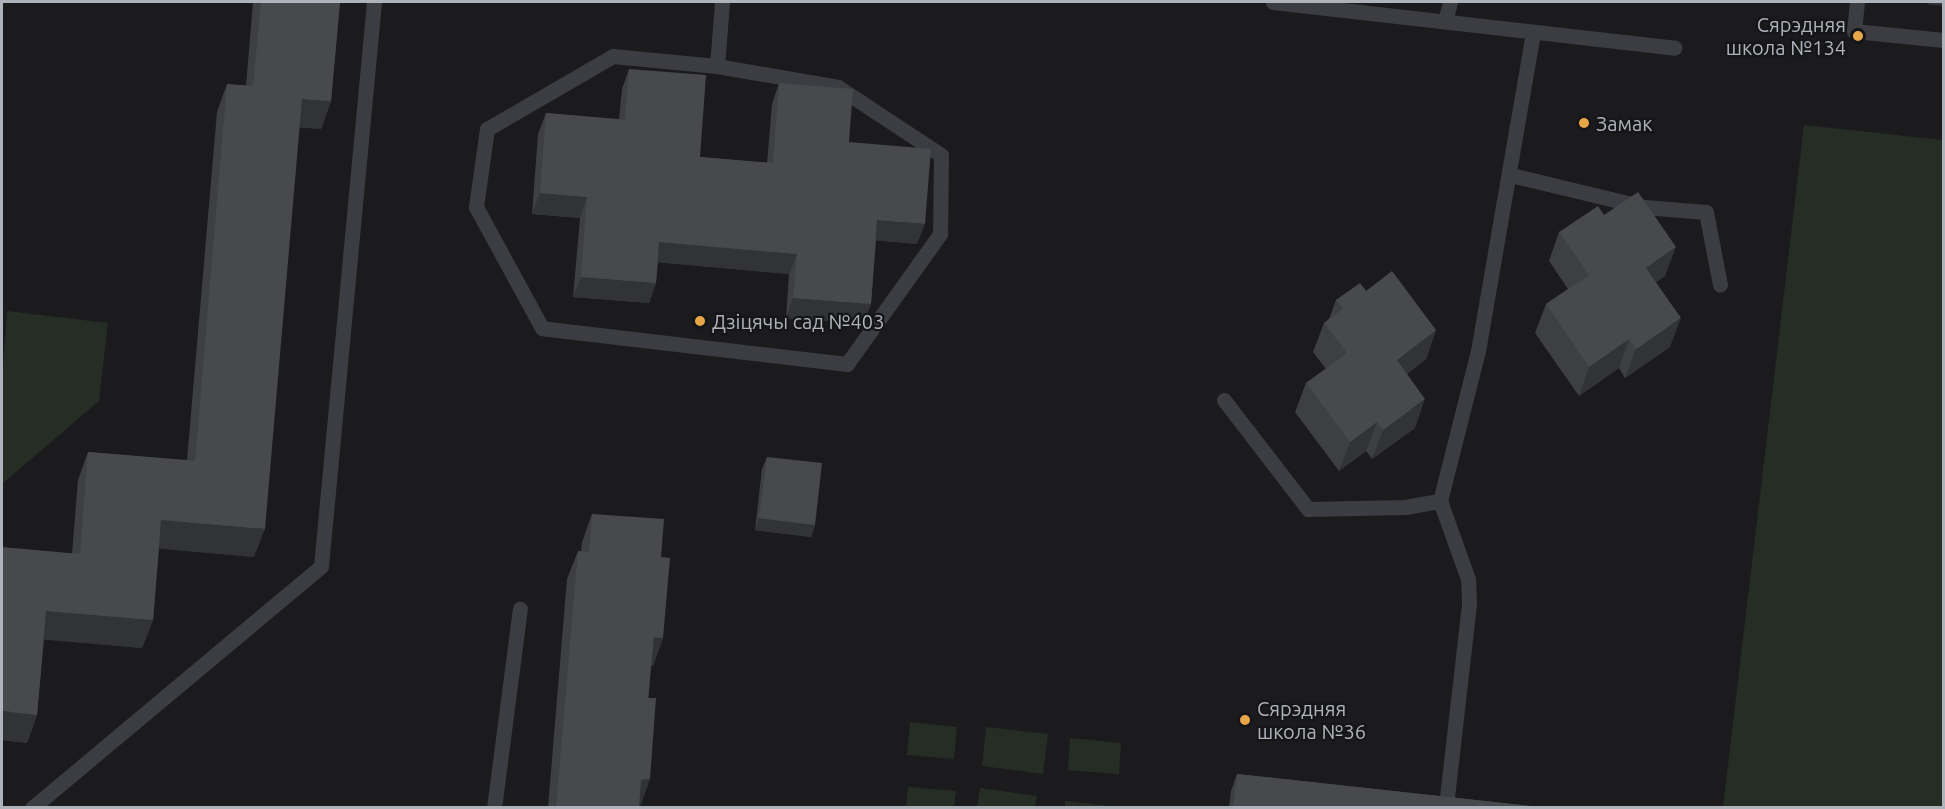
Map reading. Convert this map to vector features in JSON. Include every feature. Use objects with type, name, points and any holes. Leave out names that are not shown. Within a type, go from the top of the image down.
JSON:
[{"type":"lane","points":[[32,807],[321,566],[374,2]]},
{"type":"lane","points":[[717,66],[722,2]]},
{"type":"lane","points":[[1273,2],[1674,48]]},
{"type":"lane","points":[[1445,21],[1450,2]]},
{"type":"lane","points":[[1857,2],[1854,31],[1944,40]]},
{"type":"lane","points":[[1447,797],[1469,603],[1468,579],[1440,501],[1478,351],[1511,175],[1533,32]]},
{"type":"lane","points":[[613,56],[717,66],[838,87],[942,155],[940,234],[847,364],[542,328],[476,207],[487,129],[603,61],[613,56]]},
{"type":"lane","points":[[1511,175],[1644,207],[1706,212],[1720,285]]},
{"type":"lane","points":[[1224,400],[1308,509],[1405,507],[1440,501]]},
{"type":"lane","points":[[494,807],[520,609]]},
{"type":"shaded area","points":[[1804,125],[1943,140],[1943,807],[1723,807]]},
{"type":"shaded area","points":[[7,311],[108,323],[99,401],[2,484],[2,381]]},
{"type":"shaded area","points":[[910,722],[957,727],[954,759],[907,755]]},
{"type":"shaded area","points":[[986,727],[1048,734],[1043,774],[982,766]]},
{"type":"shaded area","points":[[1070,738],[1121,743],[1119,774],[1068,770]]},
{"type":"shaded area","points":[[908,787],[956,791],[954,807],[906,807]]},
{"type":"shaded area","points":[[980,788],[1037,796],[1035,807],[977,807]]},
{"type":"shaded area","points":[[1065,801],[1120,807],[1065,807]]},
{"type":"building","points":[[261,2],[340,2],[331,101],[302,99],[265,529],[161,520],[153,620],[46,611],[37,715],[2,711],[2,547],[80,554],[88,452],[195,461],[227,84],[253,86]]},
{"type":"building","points":[[629,69],[706,75],[700,157],[773,163],[779,83],[853,89],[849,142],[931,149],[925,224],[877,220],[871,304],[793,298],[797,254],[659,242],[656,283],[581,277],[587,197],[540,193],[546,113],[625,120]]},
{"type":"building","points":[[1638,192],[1676,247],[1646,268],[1681,318],[1636,349],[1629,339],[1589,367],[1546,304],[1589,275],[1559,232],[1598,206],[1604,215]]},
{"type":"building","points":[[1392,271],[1436,330],[1397,360],[1425,399],[1383,430],[1377,422],[1350,442],[1306,383],[1347,353],[1324,323],[1343,309],[1336,300],[1360,283],[1366,291]]},
{"type":"building","points":[[767,457],[822,463],[815,525],[759,518]]},
{"type":"building","points":[[592,514],[664,519],[661,557],[670,558],[663,638],[654,637],[648,698],[656,698],[650,779],[641,780],[639,807],[556,807],[578,551],[589,552]]},
{"type":"building","points":[[1237,774],[1540,807],[1233,807]]},
{"type":"place","name":"Сярэдняя школа №134","points":[[1858,36]]},
{"type":"place","name":"Замак","points":[[1584,123]]},
{"type":"place","name":"Дзіцячы сад №403","points":[[700,321]]},
{"type":"place","name":"Сярэдняя школа №36","points":[[1245,720]]}]
